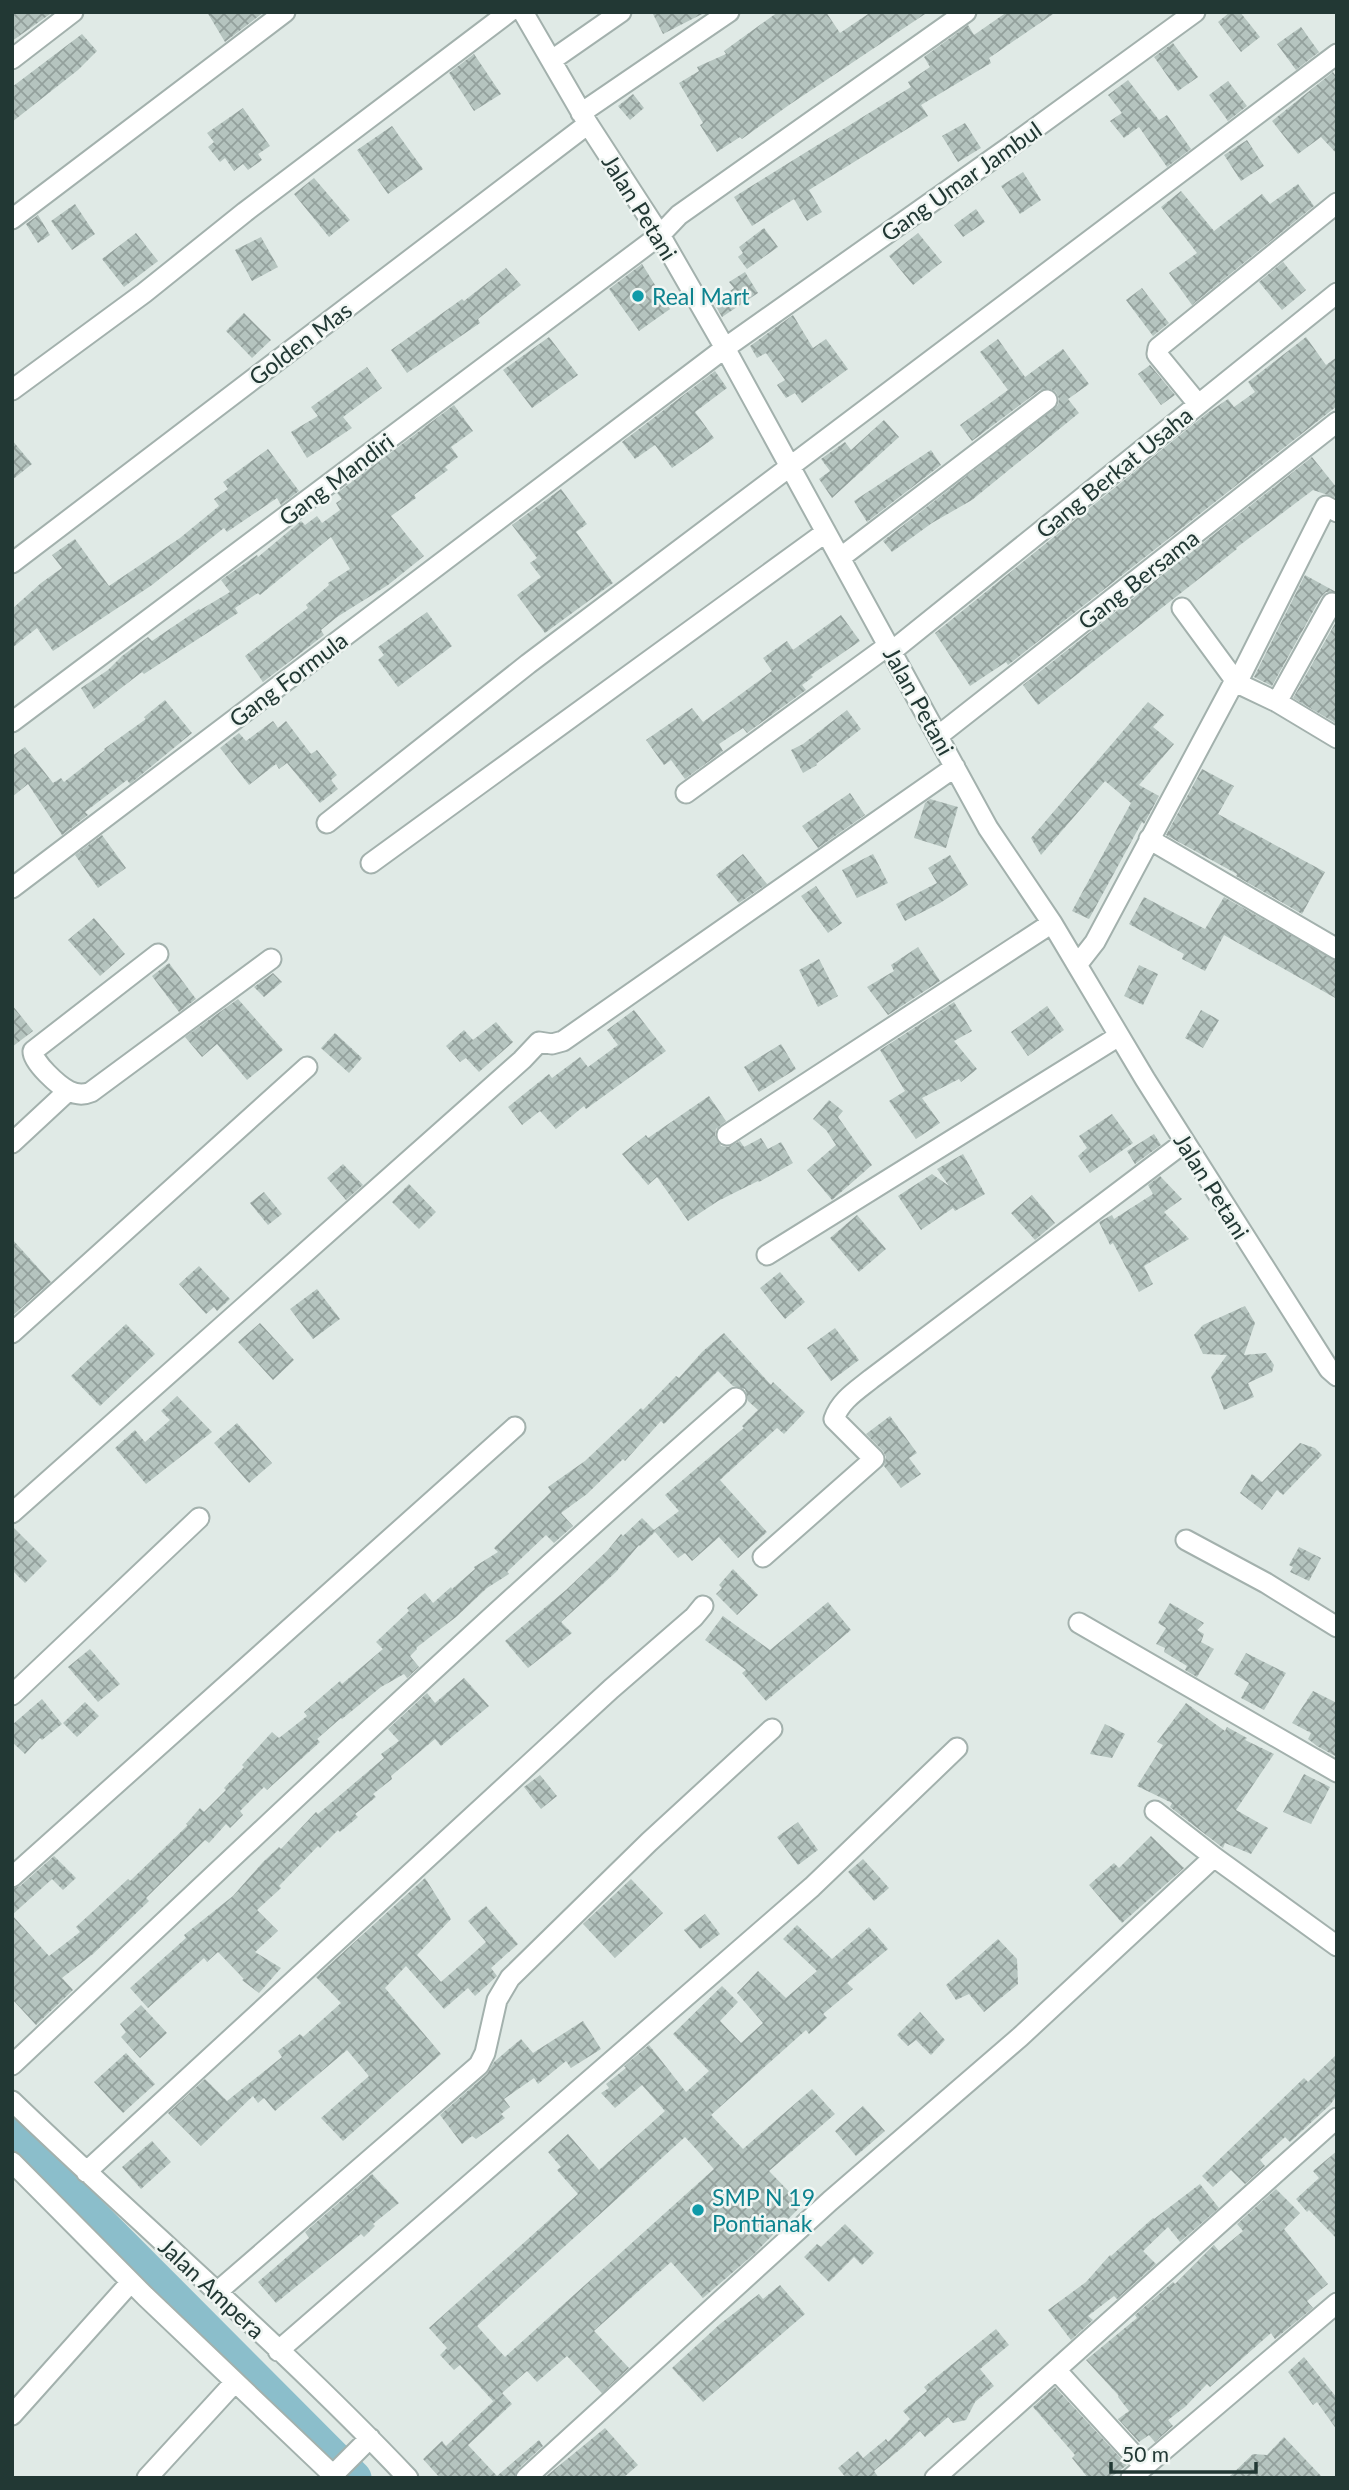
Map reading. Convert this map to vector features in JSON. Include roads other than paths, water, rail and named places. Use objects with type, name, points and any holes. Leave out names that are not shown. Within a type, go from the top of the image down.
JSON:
[{"type":"street","points":[[12,59],[73,12]]},
{"type":"street","points":[[12,219],[285,12]]},
{"type":"street","points":[[12,390],[154,285],[509,12]]},
{"type":"street","name":"Jalan Petani","points":[[523,12],[584,118],[660,235],[726,348],[988,828],[1052,923],[1086,953],[1119,1036],[1322,1358],[1337,1376]]},
{"type":"street","points":[[552,60],[621,12]]},
{"type":"street","name":"Golden Mas","points":[[12,563],[584,118],[729,12]]},
{"type":"street","name":"Gang Mandiri","points":[[12,722],[660,235],[679,215],[966,12]]},
{"type":"street","name":"Gang Umar Jambul","points":[[564,471],[726,348],[1195,12]]},
{"type":"street","points":[[327,823],[528,664],[1337,54]]},
{"type":"street","points":[[1198,404],[1157,354],[1158,348],[1337,203]]},
{"type":"street","name":"Gang Berkat Usaha","points":[[685,793],[890,648],[1337,293]]},
{"type":"street","points":[[840,558],[1047,400]]},
{"type":"street","name":"Gang Bersama","points":[[938,736],[1337,422]]},
{"type":"street","name":"Gang Formula","points":[[12,888],[564,471]]},
{"type":"street","points":[[1086,953],[1331,509]]},
{"type":"street","points":[[371,863],[826,532]]},
{"type":"street","points":[[1277,702],[1332,603]]},
{"type":"street","points":[[1182,608],[1234,684],[1277,702],[1337,738]]},
{"type":"street","points":[[12,1513],[539,1042],[552,1044],[563,1041],[955,766]]},
{"type":"street","points":[[1149,839],[1337,949]]},
{"type":"street","points":[[727,1135],[1052,923]]},
{"type":"street","points":[[158,954],[33,1051],[35,1061],[68,1091],[83,1095],[91,1092],[271,959]]},
{"type":"street","points":[[768,1255],[1119,1036]]},
{"type":"street","points":[[12,1333],[307,1067]]},
{"type":"street","points":[[12,1143],[68,1091]]},
{"type":"street","points":[[763,1557],[874,1459],[834,1419],[847,1399],[1185,1142]]},
{"type":"street","points":[[12,2065],[359,1740],[736,1398]]},
{"type":"street","points":[[12,1877],[515,1427]]},
{"type":"street","points":[[12,1695],[199,1518]]},
{"type":"street","points":[[1186,1540],[1266,1583],[1337,1627]]},
{"type":"street","points":[[86,2172],[704,1606]]},
{"type":"street","points":[[1079,1623],[1337,1772]]},
{"type":"street","points":[[217,2292],[479,2065],[485,2053],[497,2000],[510,1978],[649,1842],[772,1729]]},
{"type":"street","points":[[278,2351],[812,1887],[957,1748]]},
{"type":"street","points":[[1155,1811],[1337,1945]]},
{"type":"street","points":[[527,2478],[830,2201],[1030,2028],[1214,1857]]},
{"type":"street","name":"Jalan Ampera","points":[[12,2101],[217,2292],[370,2438],[408,2478]]},
{"type":"street","points":[[935,2478],[1337,2118]]},
{"type":"street","points":[[12,2162],[235,2382],[338,2469],[370,2438]]},
{"type":"street","points":[[12,2416],[131,2282]]},
{"type":"street","points":[[1056,2370],[1137,2472],[1337,2303]]},
{"type":"street","points":[[148,2478],[235,2382]]},
{"type":"waterway","points":[[12,2135],[354,2478]]},
{"type":"place","name":"Real Mart","points":[[638,296]]},
{"type":"place","name":"SMP N 19 Pontianak","points":[[698,2210]]}]
